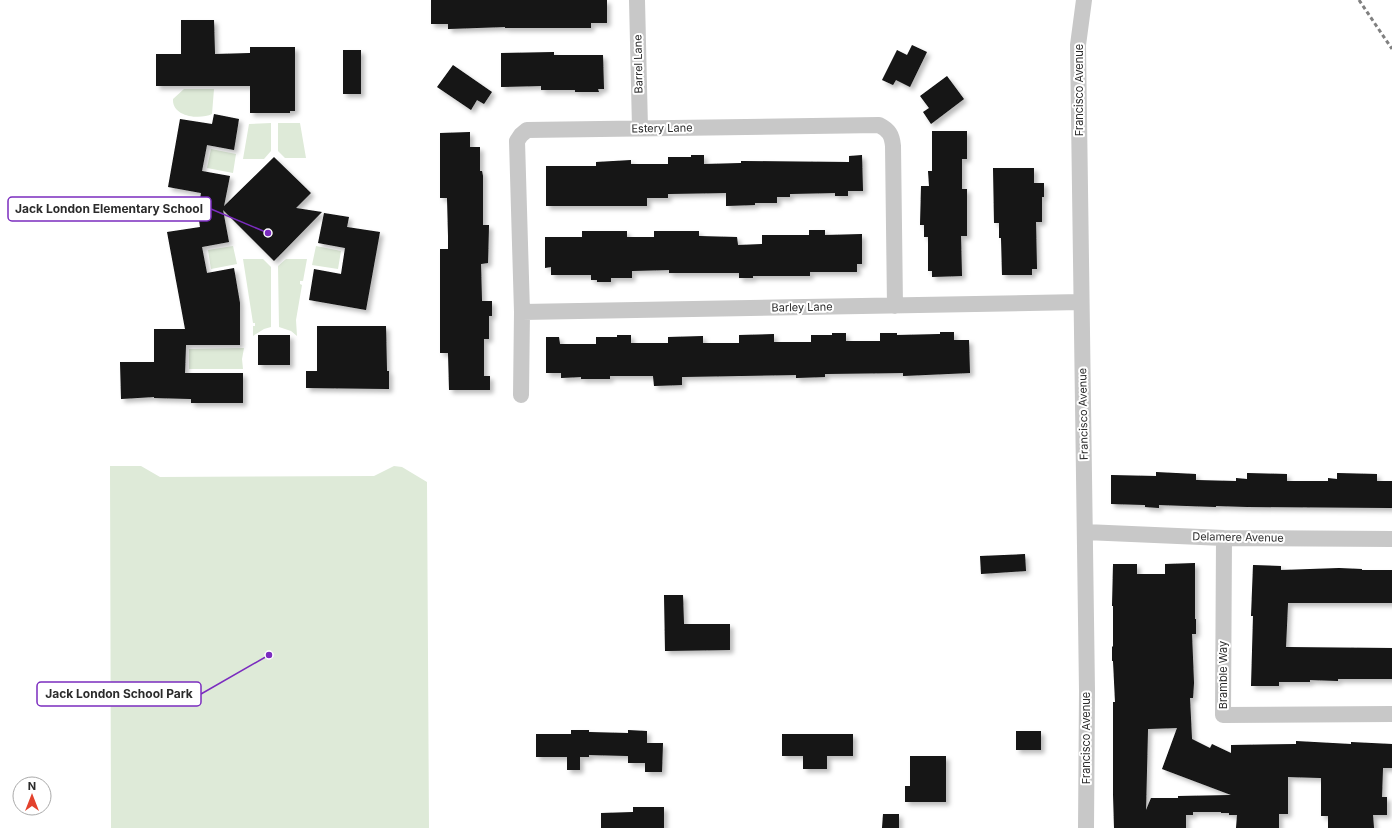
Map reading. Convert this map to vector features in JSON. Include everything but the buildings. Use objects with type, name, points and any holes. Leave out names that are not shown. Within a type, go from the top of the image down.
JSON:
[{"type":"street","name":"Barrel Lane","points":[[637,0],[640,128]]},
{"type":"street","name":"Francisco Avenue","points":[[1084,0],[1078,45],[1087,691],[1086,828]]},
{"type":"street","name":"Estery Lane","points":[[521,395],[522,312],[517,141],[520,135],[527,130],[879,125],[887,129],[892,137],[893,146],[895,306]]},
{"type":"street","name":"Barley Lane","points":[[522,312],[1081,302]]},
{"type":"street","name":"Delamere Avenue","points":[[1085,532],[1224,538],[1392,539]]},
{"type":"street","name":"Bramble Way","points":[[1224,538],[1223,715],[1392,714]]},
{"type":"green space","points":[[184,89],[214,89],[212,114],[194,117],[188,116],[177,110],[173,99]]},
{"type":"green space","points":[[271,123],[271,151],[264,159],[243,159],[249,124]]},
{"type":"green space","points":[[278,123],[300,123],[306,158],[285,158],[278,151]]},
{"type":"green space","points":[[211,149],[236,154],[233,173],[207,168]]},
{"type":"green space","points":[[233,246],[237,264],[211,269],[208,250]]},
{"type":"green space","points":[[316,246],[341,251],[338,269],[312,265]]},
{"type":"green space","points":[[243,259],[263,259],[271,267],[271,327],[264,329],[253,336],[253,326],[255,326],[255,323],[253,323]]},
{"type":"green space","points":[[286,259],[307,259],[303,281],[300,281],[300,284],[302,285],[296,320],[297,336],[291,331],[279,327],[278,266]]},
{"type":"green space","points":[[244,348],[242,359],[243,369],[189,369],[189,349]]},
{"type":"green space","points":[[110,466],[141,466],[160,477],[374,476],[394,466],[402,467],[427,482],[429,828],[111,828]]},
{"type":"railway","points":[[1359,0],[1392,49]]},
{"type":"place","name":"Jack London Elementary School","points":[[268,233]]},
{"type":"place","name":"Jack London School Park","points":[[269,655]]}]
